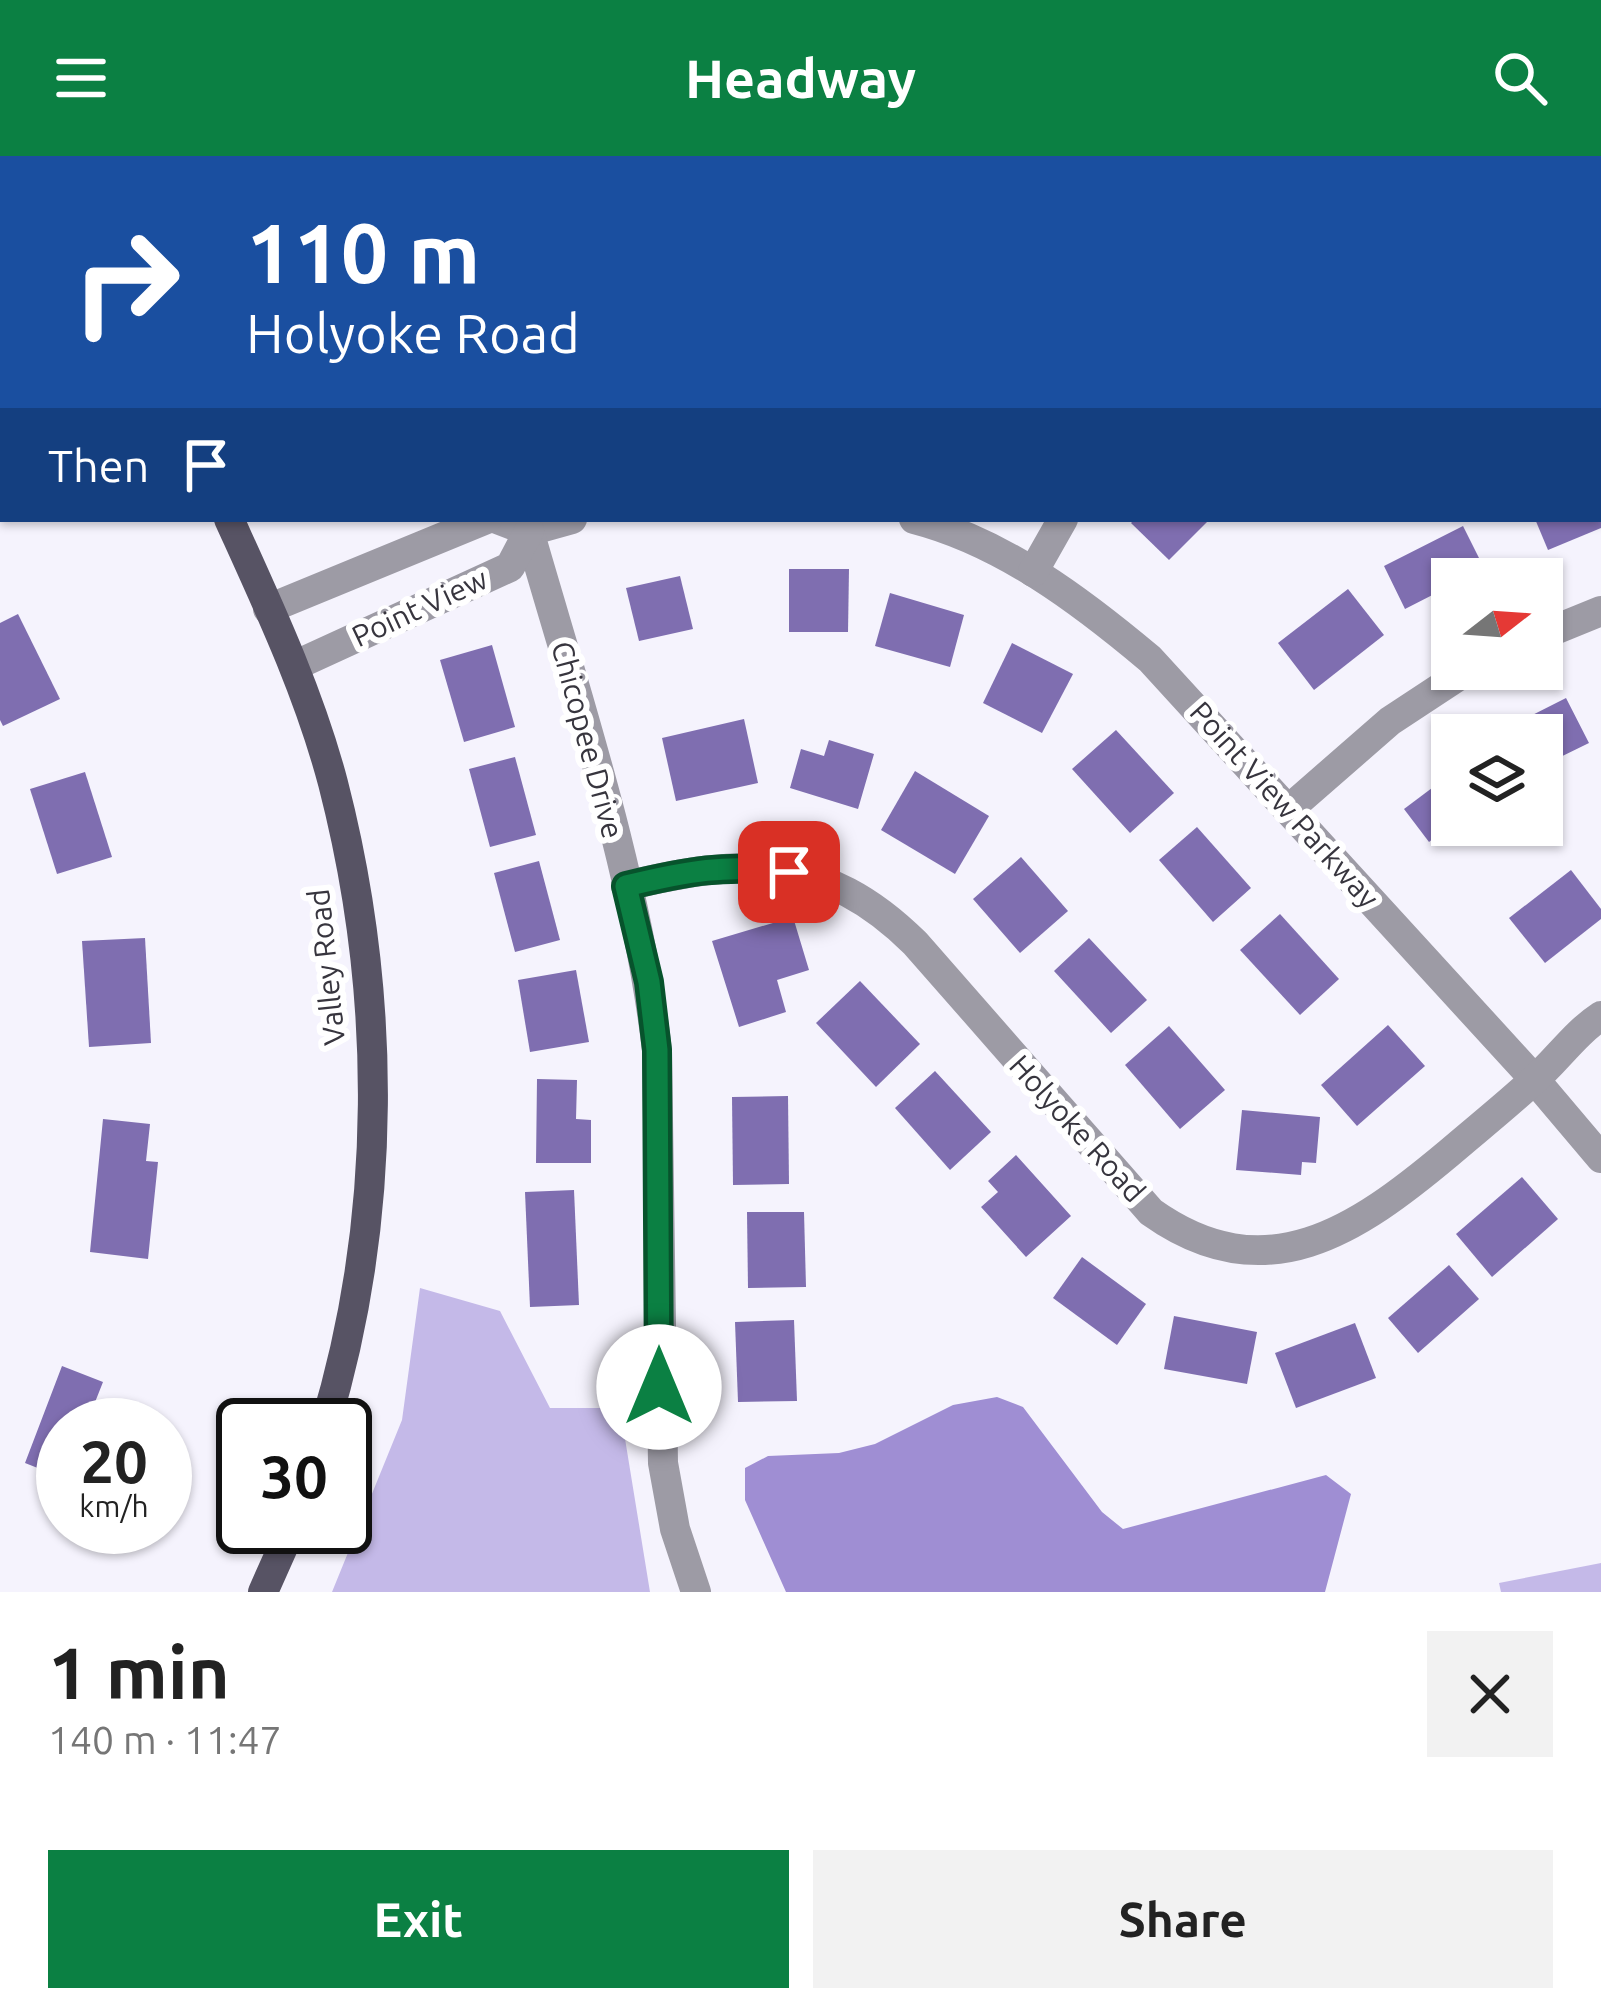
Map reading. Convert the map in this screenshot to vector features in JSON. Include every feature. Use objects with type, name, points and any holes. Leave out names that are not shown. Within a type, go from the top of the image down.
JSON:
[{"type":"main road","name":"Valley Road","points":[[230,522],[294,666],[332,779],[365,952],[374,1060],[372,1177],[356,1294],[331,1398]]},
{"type":"main road","points":[[263,1592],[280,1554]]},
{"type":"street","name":"Point View","points":[[268,609],[480,522]]},
{"type":"street","points":[[505,522],[529,531],[561,522]]},
{"type":"street","name":"Point View Parkway","points":[[922,522],[981,544],[1033,572],[1095,613],[1150,659],[1535,1079],[1601,1158]]},
{"type":"street","points":[[1033,572],[1061,522]]},
{"type":"street","name":"Point View","points":[[294,666],[510,567],[529,531]]},
{"type":"street","name":"Chicopee Drive","points":[[529,531],[593,753],[649,982],[657,1050],[663,1463],[675,1529],[696,1592]]},
{"type":"street","points":[[1563,626],[1601,611]]},
{"type":"street","points":[[1288,810],[1390,721],[1437,690]]},
{"type":"street","name":"Holyoke Road","points":[[626,886],[700,868],[745,867],[789,872],[856,895],[889,916],[915,943],[1151,1212],[1177,1231],[1209,1244],[1245,1249],[1321,1240],[1356,1225],[1388,1204],[1535,1079],[1601,1016]]},
{"type":"shaded area","points":[[420,1288],[500,1311],[550,1408],[620,1408],[650,1592],[332,1592],[347,1554],[372,1554],[372,1494],[402,1420]]},
{"type":"shaded area","points":[[997,1397],[1023,1407],[1102,1512],[1123,1529],[1326,1475],[1351,1494],[1325,1592],[786,1592],[745,1500],[745,1468],[768,1456],[839,1453],[875,1444],[953,1405]]},
{"type":"shaded area","points":[[1601,1563],[1601,1592],[1501,1592],[1499,1583]]},
{"type":"building","points":[[1132,522],[1207,522],[1169,560]]},
{"type":"building","points":[[1536,522],[1601,522],[1601,528],[1548,550]]},
{"type":"building","points":[[1463,526],[1479,558],[1431,558],[1431,596],[1405,609],[1384,566]]},
{"type":"building","points":[[789,569],[849,569],[848,632],[789,632]]},
{"type":"building","points":[[680,576],[693,629],[639,641],[626,588]]},
{"type":"building","points":[[1348,589],[1384,635],[1314,690],[1278,643]]},
{"type":"building","points":[[890,593],[964,615],[950,667],[875,646]]},
{"type":"building","points":[[18,614],[60,699],[3,726],[0,623]]},
{"type":"building","points":[[1012,643],[1073,674],[1042,733],[983,703]]},
{"type":"building","points":[[492,645],[515,727],[464,742],[440,660]]},
{"type":"building","points":[[1566,698],[1589,743],[1563,756],[1563,714],[1534,714]]},
{"type":"building","points":[[744,719],[758,783],[676,801],[662,738]]},
{"type":"building","points":[[1116,730],[1174,793],[1130,833],[1072,769]]},
{"type":"building","points":[[829,740],[874,754],[858,809],[790,788],[801,749],[824,756]]},
{"type":"building","points":[[515,757],[536,835],[490,847],[469,769]]},
{"type":"building","points":[[915,771],[989,816],[955,874],[881,830]]},
{"type":"building","points":[[85,772],[112,857],[57,874],[30,789]]},
{"type":"building","points":[[1431,789],[1431,840],[1429,842],[1404,809]]},
{"type":"building","points":[[1197,827],[1251,888],[1213,922],[1159,860]]},
{"type":"building","points":[[1021,857],[1068,911],[1020,953],[973,899]]},
{"type":"building","points":[[539,861],[560,940],[515,952],[494,873]]},
{"type":"building","points":[[1571,870],[1601,909],[1601,919],[1545,963],[1509,918]]},
{"type":"building","points":[[1280,914],[1339,979],[1300,1015],[1240,950]]},
{"type":"building","points":[[793,917],[809,970],[777,980],[786,1012],[739,1027],[712,941]]},
{"type":"building","points":[[145,938],[151,1043],[89,1047],[82,941]]},
{"type":"building","points":[[1089,938],[1147,1000],[1111,1033],[1054,971]]},
{"type":"building","points":[[576,970],[589,1042],[530,1052],[518,980]]},
{"type":"building","points":[[860,981],[920,1044],[876,1087],[816,1023]]},
{"type":"building","points":[[1388,1025],[1425,1066],[1357,1126],[1321,1085]]},
{"type":"building","points":[[1169,1026],[1225,1090],[1180,1129],[1125,1065]]},
{"type":"building","points":[[935,1071],[991,1132],[950,1170],[895,1108]]},
{"type":"building","points":[[537,1079],[577,1080],[576,1119],[591,1120],[591,1163],[536,1163]]},
{"type":"building","points":[[788,1096],[789,1184],[733,1185],[732,1097]]},
{"type":"building","points":[[1242,1110],[1320,1117],[1316,1163],[1302,1162],[1301,1175],[1236,1170]]},
{"type":"building","points":[[103,1119],[150,1124],[146,1161],[158,1162],[148,1259],[90,1252]]},
{"type":"building","points":[[1016,1155],[1071,1216],[1026,1257],[981,1207],[998,1192],[988,1181]]},
{"type":"building","points":[[1522,1177],[1558,1219],[1492,1277],[1456,1234]]},
{"type":"building","points":[[574,1190],[579,1305],[530,1307],[525,1192]]},
{"type":"building","points":[[747,1212],[804,1212],[806,1287],[748,1288]]},
{"type":"building","points":[[1082,1257],[1146,1304],[1117,1345],[1053,1298]]},
{"type":"building","points":[[1449,1265],[1479,1299],[1418,1353],[1388,1318]]},
{"type":"building","points":[[1174,1316],[1257,1332],[1247,1384],[1164,1369]]},
{"type":"building","points":[[794,1320],[797,1401],[738,1402],[735,1322]]},
{"type":"building","points":[[1355,1323],[1376,1378],[1296,1408],[1275,1353]]},
{"type":"building","points":[[62,1366],[103,1382],[97,1398],[50,1398]]},
{"type":"building","points":[[36,1434],[36,1467],[25,1463]]},
{"type":"route","points":[[659,1387],[657,1050],[649,982],[626,886],[700,868],[789,872]]}]
